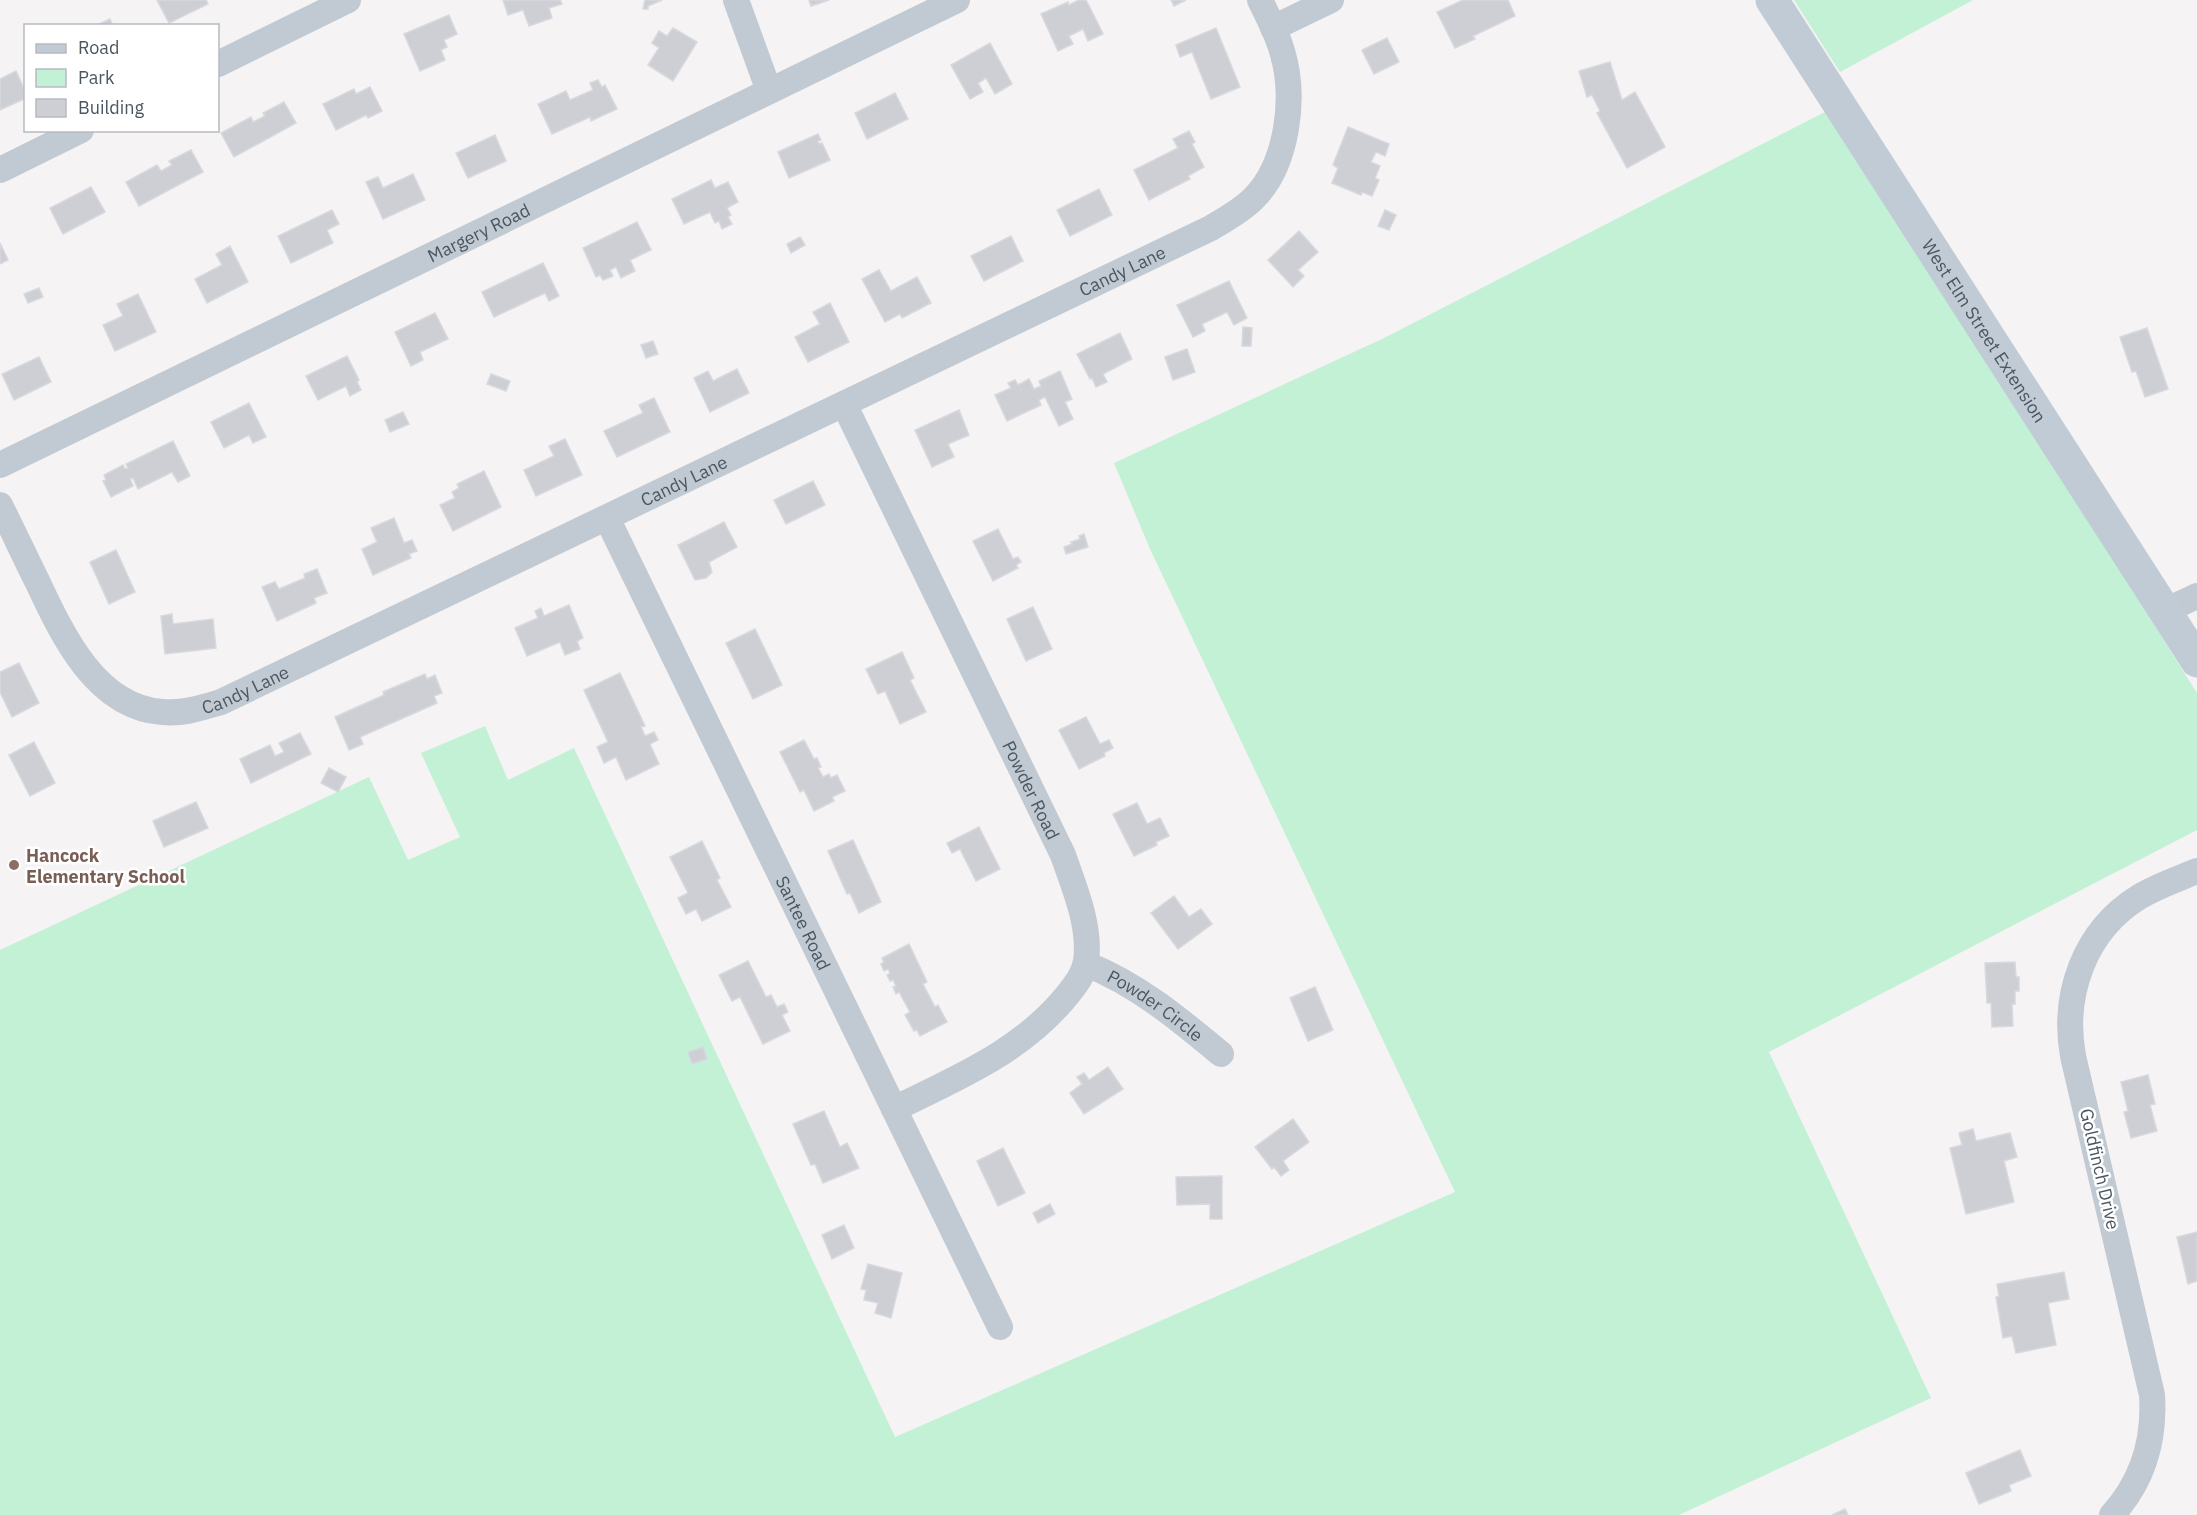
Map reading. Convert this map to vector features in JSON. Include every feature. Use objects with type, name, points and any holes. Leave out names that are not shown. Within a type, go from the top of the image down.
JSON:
[{"type":"street","points":[[219,64],[348,0]]},
{"type":"street","points":[[736,0],[769,91]]},
{"type":"street","name":"Margery Road","points":[[0,465],[957,0]]},
{"type":"street","name":"Candy Lane","points":[[0,505],[60,628],[94,677],[127,702],[161,712],[181,712],[221,702],[1211,228],[1235,214],[1254,198],[1268,179],[1279,157],[1285,133],[1288,105],[1283,52],[1260,0]]},
{"type":"street","points":[[1273,28],[1331,0]]},
{"type":"street","name":"West Elm Street Extension","points":[[1772,0],[2197,661]]},
{"type":"street","points":[[0,170],[77,132]]},
{"type":"street","name":"Powder Road","points":[[844,404],[1063,855],[1083,917],[1086,964]]},
{"type":"street","name":"Santee Road","points":[[607,518],[1000,1327]]},
{"type":"street","points":[[2165,611],[2197,596]]},
{"type":"street","name":"Goldfinch Drive","points":[[2112,1515],[2131,1491],[2145,1461],[2152,1429],[2152,1395],[2073,1056],[2070,1006],[2084,959],[2112,918],[2138,898],[2197,870]]},
{"type":"street","points":[[894,1109],[980,1066],[1018,1043],[1060,1004],[1078,980],[1086,964]]},
{"type":"street","name":"Powder Circle","points":[[1086,964],[1111,974],[1137,989],[1179,1019],[1221,1054]]},
{"type":"green space","points":[[1794,0],[1973,0],[1840,72]]},
{"type":"green space","points":[[1827,111],[1892,209],[2197,693],[2197,830],[1769,1052],[1931,1398],[1679,1515],[0,1515],[0,950],[369,777],[408,860],[460,837],[421,753],[485,726],[508,780],[574,748],[895,1437],[1455,1192],[1150,549],[1114,463],[1382,339]]},
{"type":"building","points":[[157,0],[206,0],[208,4],[169,23]]},
{"type":"building","points":[[503,0],[560,0],[562,4],[549,8],[552,18],[529,26],[523,10],[508,15]]},
{"type":"building","points":[[645,0],[662,0],[648,6],[648,9],[643,9]]},
{"type":"building","points":[[809,0],[829,0],[811,6]]},
{"type":"building","points":[[1079,0],[1086,0],[1103,34],[1088,41],[1083,29],[1069,36],[1073,44],[1058,51],[1041,14],[1068,2],[1069,5]]},
{"type":"building","points":[[1171,0],[1186,0],[1174,6]]},
{"type":"building","points":[[1463,0],[1508,0],[1515,16],[1473,36],[1475,39],[1455,48],[1437,12]]},
{"type":"building","points":[[449,15],[457,34],[444,40],[447,47],[441,50],[445,60],[420,71],[404,34]]},
{"type":"building","points":[[110,19],[112,24],[99,24]]},
{"type":"building","points":[[673,28],[697,42],[673,81],[648,65],[659,48],[652,43],[659,31],[667,36]]},
{"type":"building","points":[[1216,28],[1240,87],[1211,99],[1192,52],[1180,57],[1176,45]]},
{"type":"building","points":[[1387,38],[1399,62],[1374,74],[1362,50]]},
{"type":"building","points":[[990,43],[1012,84],[995,94],[986,78],[978,83],[983,92],[970,99],[951,65]]},
{"type":"building","points":[[1610,62],[1622,100],[1635,92],[1665,147],[1627,168],[1597,113],[1600,111],[1592,95],[1587,97],[1579,71]]},
{"type":"building","points":[[16,71],[24,89],[24,99],[0,110],[0,79]]},
{"type":"building","points":[[598,80],[602,87],[605,85],[617,109],[591,121],[590,117],[552,134],[538,104],[566,91],[570,100],[593,90],[590,83]]},
{"type":"building","points":[[370,87],[382,111],[368,118],[366,115],[336,130],[323,104],[354,89],[356,94]]},
{"type":"building","points":[[895,93],[908,119],[867,139],[855,113]]},
{"type":"building","points":[[284,102],[296,123],[234,157],[221,133],[251,117],[253,122],[265,116],[263,113]]},
{"type":"building","points":[[1348,127],[1389,144],[1385,156],[1376,152],[1371,162],[1380,166],[1375,178],[1379,180],[1372,196],[1362,192],[1361,195],[1332,183],[1338,168],[1333,165]]},
{"type":"building","points":[[1189,131],[1195,142],[1192,144],[1204,167],[1188,176],[1190,179],[1149,200],[1134,170],[1178,148],[1173,139]]},
{"type":"building","points":[[818,134],[821,140],[818,141],[819,144],[822,143],[830,160],[789,178],[778,152]]},
{"type":"building","points":[[495,135],[506,161],[468,178],[456,153]]},
{"type":"building","points":[[191,150],[203,172],[139,206],[126,182],[157,165],[161,171],[172,165],[169,161]]},
{"type":"building","points":[[413,174],[425,200],[383,219],[366,182],[378,177],[383,188]]},
{"type":"building","points":[[711,180],[715,188],[728,182],[738,202],[727,208],[732,224],[722,229],[719,221],[715,223],[710,212],[684,224],[672,199]]},
{"type":"building","points":[[91,187],[105,212],[63,234],[50,208]]},
{"type":"building","points":[[1099,189],[1112,215],[1070,236],[1057,210]]},
{"type":"building","points":[[332,210],[339,224],[327,230],[333,243],[291,263],[278,236]]},
{"type":"building","points":[[1385,210],[1396,215],[1389,230],[1378,226]]},
{"type":"building","points":[[637,222],[651,250],[630,260],[635,271],[621,278],[616,267],[610,270],[613,276],[603,280],[600,275],[596,277],[583,248]]},
{"type":"building","points":[[1299,231],[1318,252],[1298,270],[1304,276],[1293,287],[1268,260]]},
{"type":"building","points":[[1011,236],[1023,261],[984,281],[971,256]]},
{"type":"building","points":[[800,237],[805,245],[791,253],[787,244]]},
{"type":"building","points":[[0,243],[8,260],[0,264]]},
{"type":"building","points":[[230,246],[248,282],[207,303],[195,279],[222,265],[216,254]]},
{"type":"building","points":[[543,263],[559,296],[549,301],[545,293],[494,317],[482,292]]},
{"type":"building","points":[[879,270],[891,291],[917,277],[931,303],[902,318],[900,314],[885,322],[862,279]]},
{"type":"building","points":[[1229,281],[1247,318],[1234,325],[1227,312],[1202,324],[1205,331],[1193,337],[1177,305]]},
{"type":"building","points":[[39,288],[43,297],[28,303],[24,294]]},
{"type":"building","points":[[138,294],[156,332],[115,351],[103,325],[123,316],[117,304]]},
{"type":"building","points":[[830,303],[849,342],[808,362],[795,337],[820,324],[813,312]]},
{"type":"building","points":[[435,313],[448,339],[420,352],[423,360],[411,366],[395,332]]},
{"type":"building","points":[[1243,327],[1252,328],[1251,346],[1242,346]]},
{"type":"building","points":[[2147,328],[2168,389],[2145,397],[2136,371],[2132,372],[2120,337]]},
{"type":"building","points":[[1120,333],[1132,359],[1103,374],[1107,382],[1096,387],[1077,354]]},
{"type":"building","points":[[653,341],[658,354],[646,358],[641,345]]},
{"type":"building","points":[[1187,349],[1195,372],[1173,380],[1165,357]]},
{"type":"building","points":[[347,356],[359,380],[357,382],[361,390],[350,396],[346,386],[318,400],[306,376]]},
{"type":"building","points":[[39,357],[51,382],[14,400],[2,374]]},
{"type":"building","points":[[737,369],[749,393],[710,412],[694,378],[708,371],[713,381]]},
{"type":"building","points":[[1060,371],[1072,399],[1065,402],[1073,419],[1059,426],[1045,397],[1039,400],[1041,405],[1007,421],[995,395],[1011,388],[1008,383],[1015,380],[1018,385],[1029,379],[1034,389],[1041,386],[1039,381]]},
{"type":"building","points":[[491,374],[510,381],[506,391],[487,384]]},
{"type":"building","points":[[654,398],[670,432],[617,457],[604,431],[643,413],[639,405]]},
{"type":"building","points":[[249,403],[266,437],[253,443],[249,435],[224,448],[211,422]]},
{"type":"building","points":[[959,410],[969,435],[948,444],[954,457],[932,467],[915,430]]},
{"type":"building","points":[[403,412],[409,424],[390,432],[385,420]]},
{"type":"building","points":[[565,439],[582,475],[536,496],[524,470],[554,456],[549,446]]},
{"type":"building","points":[[173,441],[190,476],[178,482],[172,472],[138,489],[133,478],[130,479],[133,486],[111,497],[103,481],[106,480],[104,475],[123,465],[125,469],[128,468],[126,464]]},
{"type":"building","points":[[484,471],[501,507],[453,531],[440,505],[455,498],[452,492],[459,488],[457,484]]},
{"type":"building","points":[[813,481],[825,505],[786,524],[774,500]]},
{"type":"building","points":[[394,518],[404,543],[412,540],[417,551],[409,554],[411,558],[373,575],[362,549],[377,542],[371,528]]},
{"type":"building","points":[[724,522],[737,547],[709,562],[712,572],[706,578],[695,580],[678,545]]},
{"type":"building","points":[[998,529],[1013,559],[1018,557],[1021,562],[1016,565],[1018,568],[993,581],[973,541]]},
{"type":"building","points":[[1084,534],[1088,547],[1066,554],[1064,547],[1080,539],[1079,536]]},
{"type":"building","points":[[116,550],[135,592],[109,604],[90,562]]},
{"type":"building","points":[[317,569],[327,593],[314,598],[316,603],[277,621],[262,587],[275,582],[279,589],[305,578],[304,574]]},
{"type":"building","points":[[569,605],[583,638],[577,641],[580,649],[565,655],[560,642],[527,656],[515,628],[538,618],[535,611],[541,608],[544,616]]},
{"type":"building","points":[[1033,607],[1052,649],[1026,661],[1007,619]]},
{"type":"building","points":[[172,614],[173,624],[213,619],[216,648],[165,654],[161,616]]},
{"type":"building","points":[[755,629],[782,685],[753,699],[726,643]]},
{"type":"building","points":[[902,652],[914,678],[910,680],[926,712],[900,724],[885,691],[878,694],[866,669]]},
{"type":"building","points":[[19,663],[39,703],[12,717],[0,692],[0,672]]},
{"type":"building","points":[[620,673],[645,726],[641,727],[645,736],[654,732],[658,740],[650,744],[659,764],[626,780],[616,757],[604,763],[597,747],[608,742],[584,690]]},
{"type":"building","points":[[425,674],[427,679],[435,675],[442,693],[434,696],[437,703],[360,737],[363,744],[349,750],[335,717],[384,695],[383,692]]},
{"type":"building","points":[[1086,717],[1100,744],[1109,740],[1113,748],[1104,753],[1105,756],[1079,769],[1059,730]]},
{"type":"building","points":[[300,733],[311,754],[251,783],[240,759],[270,745],[275,756],[284,752],[279,743]]},
{"type":"building","points":[[804,740],[814,759],[817,758],[821,767],[818,768],[823,777],[829,774],[831,778],[837,775],[845,791],[832,797],[834,801],[814,811],[804,790],[800,792],[780,752]]},
{"type":"building","points":[[34,742],[55,783],[30,796],[9,755]]},
{"type":"building","points":[[329,768],[346,777],[338,792],[321,783]]},
{"type":"building","points":[[196,802],[208,828],[164,847],[153,821]]},
{"type":"building","points":[[1137,803],[1147,824],[1160,818],[1169,836],[1156,842],[1157,845],[1134,856],[1113,814]]},
{"type":"building","points":[[979,827],[1000,869],[976,881],[960,849],[952,853],[947,843]]},
{"type":"building","points":[[853,840],[881,902],[859,913],[850,893],[847,894],[828,851]]},
{"type":"building","points":[[702,841],[720,878],[717,880],[731,907],[702,921],[696,909],[686,914],[678,898],[688,893],[670,857]]},
{"type":"building","points":[[1174,896],[1189,917],[1201,909],[1212,924],[1178,949],[1151,913]]},
{"type":"building","points":[[909,944],[927,982],[923,984],[935,1007],[938,1005],[947,1022],[920,1036],[917,1030],[914,1031],[905,1015],[910,1012],[899,992],[896,994],[893,987],[896,986],[887,975],[890,973],[888,969],[884,971],[881,964],[884,962],[882,958]]},
{"type":"building","points":[[748,961],[766,997],[771,995],[777,1007],[784,1004],[788,1012],[782,1015],[790,1031],[763,1044],[740,997],[732,1001],[719,975]]},
{"type":"building","points":[[2015,962],[2016,977],[2019,977],[2019,991],[2015,991],[2015,1004],[2012,1004],[2013,1026],[1992,1027],[1991,1003],[1987,1003],[1985,963]]},
{"type":"building","points":[[1315,987],[1333,1030],[1308,1041],[1290,998]]},
{"type":"building","points":[[703,1047],[707,1059],[692,1064],[688,1052]]},
{"type":"building","points":[[1108,1067],[1123,1089],[1084,1114],[1070,1093],[1082,1084],[1077,1077],[1084,1073],[1089,1080]]},
{"type":"building","points":[[2148,1075],[2155,1104],[2150,1105],[2157,1131],[2131,1138],[2124,1112],[2128,1111],[2121,1082]]},
{"type":"building","points":[[824,1111],[840,1147],[847,1143],[859,1168],[823,1183],[815,1164],[811,1165],[793,1124]]},
{"type":"building","points":[[1293,1119],[1309,1142],[1283,1161],[1289,1170],[1281,1176],[1274,1167],[1272,1169],[1255,1147]]},
{"type":"building","points":[[1973,1129],[1976,1141],[2010,1133],[2017,1157],[2004,1161],[2014,1202],[1966,1214],[1950,1148],[1962,1145],[1959,1133]]},
{"type":"building","points":[[1003,1148],[1025,1193],[998,1206],[977,1161]]},
{"type":"building","points":[[1222,1176],[1222,1219],[1210,1219],[1210,1204],[1177,1205],[1176,1177]]},
{"type":"building","points":[[1050,1204],[1055,1214],[1038,1223],[1033,1213]]},
{"type":"building","points":[[844,1225],[854,1248],[832,1259],[822,1235]]},
{"type":"building","points":[[2197,1232],[2197,1281],[2188,1284],[2177,1237]]},
{"type":"building","points":[[868,1264],[902,1273],[891,1318],[875,1313],[878,1303],[864,1300],[866,1290],[861,1289]]},
{"type":"building","points":[[2064,1272],[2069,1299],[2048,1303],[2056,1345],[2016,1353],[2012,1336],[2003,1338],[1996,1297],[1999,1296],[1997,1284]]},
{"type":"building","points":[[2020,1450],[2031,1476],[2009,1485],[2011,1491],[1979,1504],[1966,1473]]},
{"type":"building","points":[[1845,1509],[1848,1515],[1832,1515]]},
{"type":"place","name":"Hancock Elementary School","points":[[14,865]]}]
